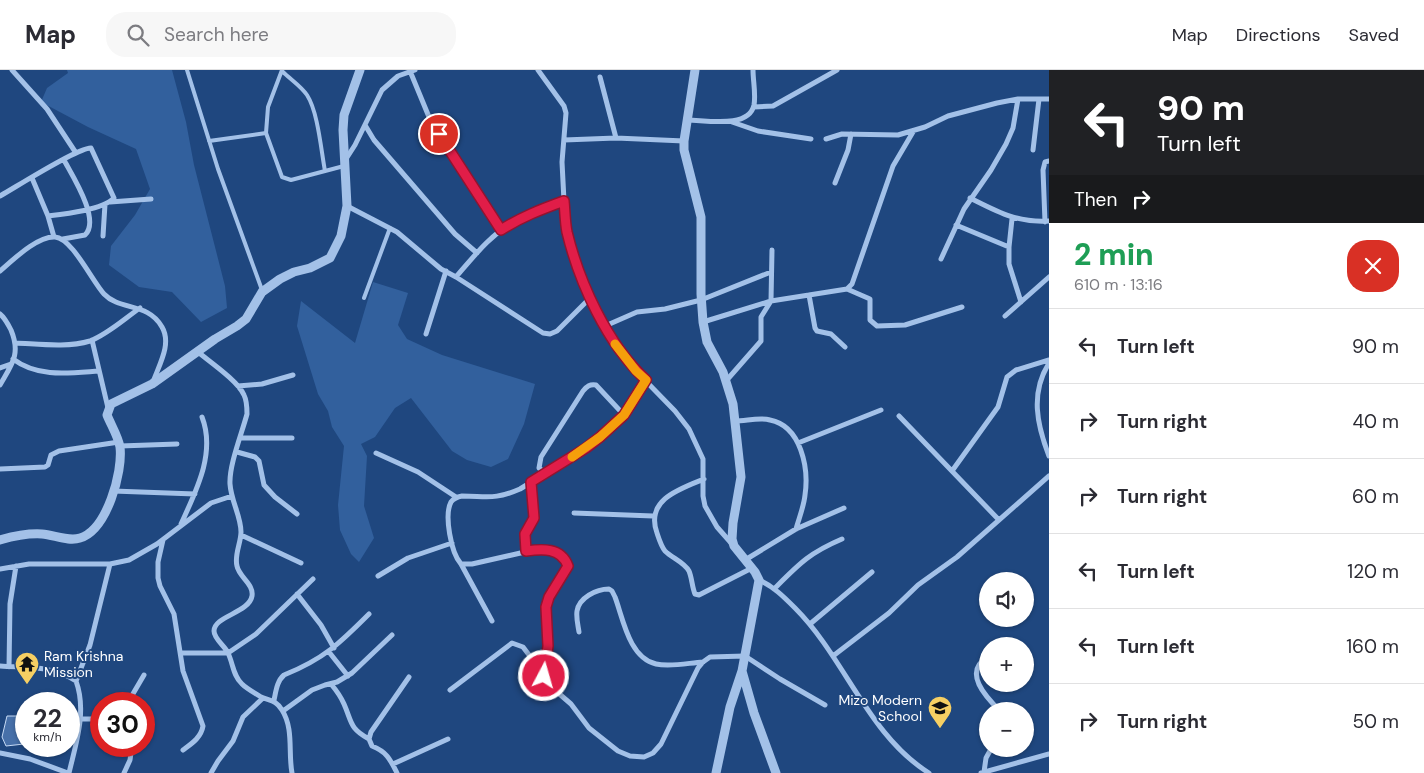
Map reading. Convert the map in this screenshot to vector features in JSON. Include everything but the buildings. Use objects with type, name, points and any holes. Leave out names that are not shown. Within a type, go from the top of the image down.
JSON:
[{"type":"street","points":[[12,70],[47,109],[76,154]]},
{"type":"street","points":[[108,408],[116,400],[152,384],[215,339],[237,326],[246,318],[262,292],[280,278],[310,268],[330,258],[341,236],[348,206],[343,130],[344,115],[360,70]]},
{"type":"street","points":[[538,70],[564,106],[566,122],[562,162],[567,230],[590,298],[620,351],[689,429],[703,459],[703,496],[709,515],[752,568],[759,580],[774,589],[810,624],[885,735],[929,773]]},
{"type":"street","points":[[694,70],[684,150],[701,217],[701,300],[703,322],[710,350],[726,381],[733,404],[741,478],[733,522],[732,539],[734,546]]},
{"type":"street","points":[[732,122],[747,116],[754,107],[753,70]]},
{"type":"street","points":[[754,107],[774,106],[837,70]]},
{"type":"street","points":[[346,162],[382,90],[394,79],[409,71],[429,117],[501,230]]},
{"type":"street","points":[[600,77],[616,138]]},
{"type":"street","points":[[826,139],[842,134],[887,136],[913,132],[955,114],[997,103],[1018,99],[1049,99]]},
{"type":"street","points":[[941,259],[970,198],[991,170],[1006,144],[1012,128],[1018,99]]},
{"type":"street","points":[[1033,150],[1039,99]]},
{"type":"street","points":[[688,120],[732,122],[758,131],[811,138]]},
{"type":"street","points":[[365,125],[380,146],[455,234],[477,253]]},
{"type":"street","points":[[847,289],[852,284],[893,166],[913,132]]},
{"type":"street","points":[[835,183],[852,134]]},
{"type":"street","points":[[564,140],[616,138],[684,141]]},
{"type":"street","points":[[0,196],[87,148],[92,148],[114,198],[107,203],[103,236]]},
{"type":"street","points":[[0,271],[30,247],[54,237],[63,240],[81,236],[88,232],[88,208],[64,160]]},
{"type":"street","points":[[970,198],[1012,218],[1027,221],[1047,221],[1043,170],[1045,162],[1049,161]]},
{"type":"street","points":[[32,178],[48,216],[54,237]]},
{"type":"street","points":[[48,216],[76,212],[107,203],[152,199]]},
{"type":"street","points":[[456,276],[501,230],[532,213],[564,201]]},
{"type":"street","points":[[348,206],[405,237],[430,261],[543,333],[550,334],[557,331],[590,298]]},
{"type":"street","points":[[1012,218],[1009,264],[1021,302]]},
{"type":"street","points":[[956,225],[1009,247]]},
{"type":"street","points":[[63,240],[109,299],[115,303],[140,308],[157,320],[163,328],[166,337],[166,347],[152,384]]},
{"type":"street","points":[[726,381],[759,346],[762,336],[761,317],[770,301],[772,250]]},
{"type":"street","points":[[426,334],[446,271]]},
{"type":"street","points":[[605,326],[637,312],[665,309],[701,300],[771,272]]},
{"type":"street","points":[[1005,316],[1049,278]]},
{"type":"street","points":[[703,322],[770,301],[847,289],[870,298],[870,320],[877,326],[905,325],[962,308]]},
{"type":"street","points":[[809,295],[817,331],[832,334],[845,347]]},
{"type":"street","points":[[15,343],[67,344],[92,340],[140,308]]},
{"type":"street","points":[[0,314],[7,322],[17,347],[13,361],[0,385]]},
{"type":"street","points":[[0,540],[28,534],[72,539],[81,538],[98,525],[108,508],[118,473],[119,444],[107,415],[108,408],[92,340]]},
{"type":"street","points":[[202,349],[241,386],[247,406],[247,414],[230,474],[232,496],[241,527],[237,566],[252,592],[252,597],[244,608],[216,625],[214,631],[216,637],[228,653],[237,679],[242,685],[263,698],[274,700],[283,711],[289,728],[292,773]]},
{"type":"street","points":[[13,361],[31,369],[53,372],[99,371]]},
{"type":"street","points":[[0,368],[13,361]]},
{"type":"street","points":[[1049,362],[1039,386],[1036,403],[1042,435],[1049,456]]},
{"type":"street","points":[[952,471],[998,407],[1007,377],[1016,370],[1049,362]]},
{"type":"street","points":[[241,386],[255,385],[293,375]]},
{"type":"street","points":[[492,622],[456,555],[452,543],[449,527],[449,509],[452,501],[456,497],[462,496],[498,497],[520,489],[586,448],[624,415],[646,380]]},
{"type":"street","points":[[545,473],[539,468],[541,457],[587,386],[591,384],[596,385],[624,415]]},
{"type":"street","points":[[798,443],[881,410]]},
{"type":"street","points":[[899,416],[998,520]]},
{"type":"street","points":[[180,526],[200,480],[207,449],[207,436],[202,417]]},
{"type":"street","points":[[735,421],[769,419],[780,423],[789,430],[798,443],[803,460],[806,486],[796,529]]},
{"type":"street","points":[[240,438],[292,438]]},
{"type":"street","points":[[0,469],[45,467],[48,465],[51,455],[58,450],[119,444],[177,444]]},
{"type":"street","points":[[236,452],[255,457],[259,461],[264,485],[275,497],[297,514]]},
{"type":"street","points":[[376,453],[418,472],[456,497]]},
{"type":"street","points":[[833,656],[889,613],[912,591],[957,557],[1049,476]]},
{"type":"street","points":[[704,479],[673,492],[662,501],[653,516],[661,546],[688,570],[694,594],[704,593],[752,568]]},
{"type":"street","points":[[526,551],[525,534],[534,518],[531,482]]},
{"type":"street","points":[[114,491],[195,494]]},
{"type":"street","points":[[0,569],[29,564],[110,564],[136,557],[212,503],[232,496]]},
{"type":"street","points":[[745,560],[796,529],[844,508]]},
{"type":"street","points":[[574,513],[653,516]]},
{"type":"street","points":[[241,535],[301,562]]},
{"type":"street","points":[[163,539],[158,562],[158,578],[174,614],[183,671],[203,726],[199,737],[183,750]]},
{"type":"street","points":[[774,589],[805,558],[823,547],[842,539]]},
{"type":"street","points":[[378,576],[408,558],[452,543]]},
{"type":"street","points":[[462,564],[472,564],[526,551],[548,549],[558,552],[566,560],[568,566],[549,597],[546,607],[548,646],[544,676]]},
{"type":"street","points":[[78,692],[76,681],[89,651],[110,564]]},
{"type":"street","points":[[9,667],[10,604],[16,566]]},
{"type":"street","points":[[810,624],[872,572]]},
{"type":"street","points":[[181,653],[228,653],[256,634],[313,579]]},
{"type":"street","points":[[716,773],[730,707],[742,671],[759,580]]},
{"type":"street","points":[[579,632],[577,610],[580,604],[592,593],[609,589],[615,597],[630,640],[642,656],[650,662],[665,665],[703,662]]},
{"type":"street","points":[[297,594],[321,625],[332,650],[348,676]]},
{"type":"street","points":[[274,700],[279,682],[284,675],[312,663],[332,650],[369,614]]},
{"type":"street","points":[[283,711],[312,690],[338,682],[348,676],[392,636]]},
{"type":"street","points":[[450,690],[512,643],[523,647],[549,685],[571,704],[582,720],[606,743],[630,756],[644,757],[653,753],[661,744],[698,668],[710,657],[744,656],[825,705]]},
{"type":"street","points":[[979,664],[976,670],[979,683]]},
{"type":"street","points":[[0,666],[44,668],[56,671],[76,681]]},
{"type":"street","points":[[742,671],[752,706],[776,773]]},
{"type":"street","points":[[134,692],[144,675]]},
{"type":"street","points":[[369,739],[371,732],[409,677]]},
{"type":"street","points":[[331,684],[342,700],[352,725],[369,739],[372,746],[383,750],[397,773]]},
{"type":"street","points":[[983,692],[991,702]]},
{"type":"street","points":[[211,773],[233,741],[243,717],[263,698]]},
{"type":"street","points":[[80,718],[90,718]]},
{"type":"street","points":[[393,764],[448,739]]},
{"type":"street","points":[[0,753],[30,759],[68,773],[71,757]]},
{"type":"street","points":[[987,757],[983,773],[1049,754]]},
{"type":"street","points":[[124,773],[130,757]]},
{"type":"lane","points":[[187,70],[209,141],[262,292]]},
{"type":"lane","points":[[325,171],[311,102],[301,88],[282,71],[268,106],[266,133],[282,178],[290,180],[325,171],[346,162]]},
{"type":"lane","points":[[209,141],[266,133]]},
{"type":"lane","points":[[364,298],[390,228]]},
{"type":"shaded area","points":[[67,70],[172,70],[225,286],[227,308],[201,322],[172,292],[139,287],[109,265],[111,246],[135,215],[150,189],[136,149],[88,127],[41,102],[47,88],[68,73]]},
{"type":"shaded area","points":[[373,282],[408,293],[398,325],[407,339],[442,355],[535,384],[524,424],[508,459],[491,467],[467,460],[452,451],[411,398],[395,408],[375,437],[361,444],[367,456],[364,506],[374,538],[359,562],[351,554],[340,530],[338,505],[344,446],[332,427],[328,411],[318,394],[297,326],[301,301],[355,343]]},
{"type":"slow traffic","points":[[572,457],[600,437],[624,415],[646,380],[636,371],[615,344]]},
{"type":"place","name":"Ram Krishna Mission","points":[[27,685]]},
{"type":"place","name":"Mizo Modern School","points":[[940,729]]},
{"type":"route","points":[[439,134],[501,230],[532,213],[564,201],[567,230],[572,249],[590,298],[620,351],[646,380],[624,415],[617,422],[586,448],[531,482],[534,518],[525,534],[526,551],[548,549],[558,552],[566,560],[568,566],[549,597],[546,607],[548,646],[544,676]]}]
